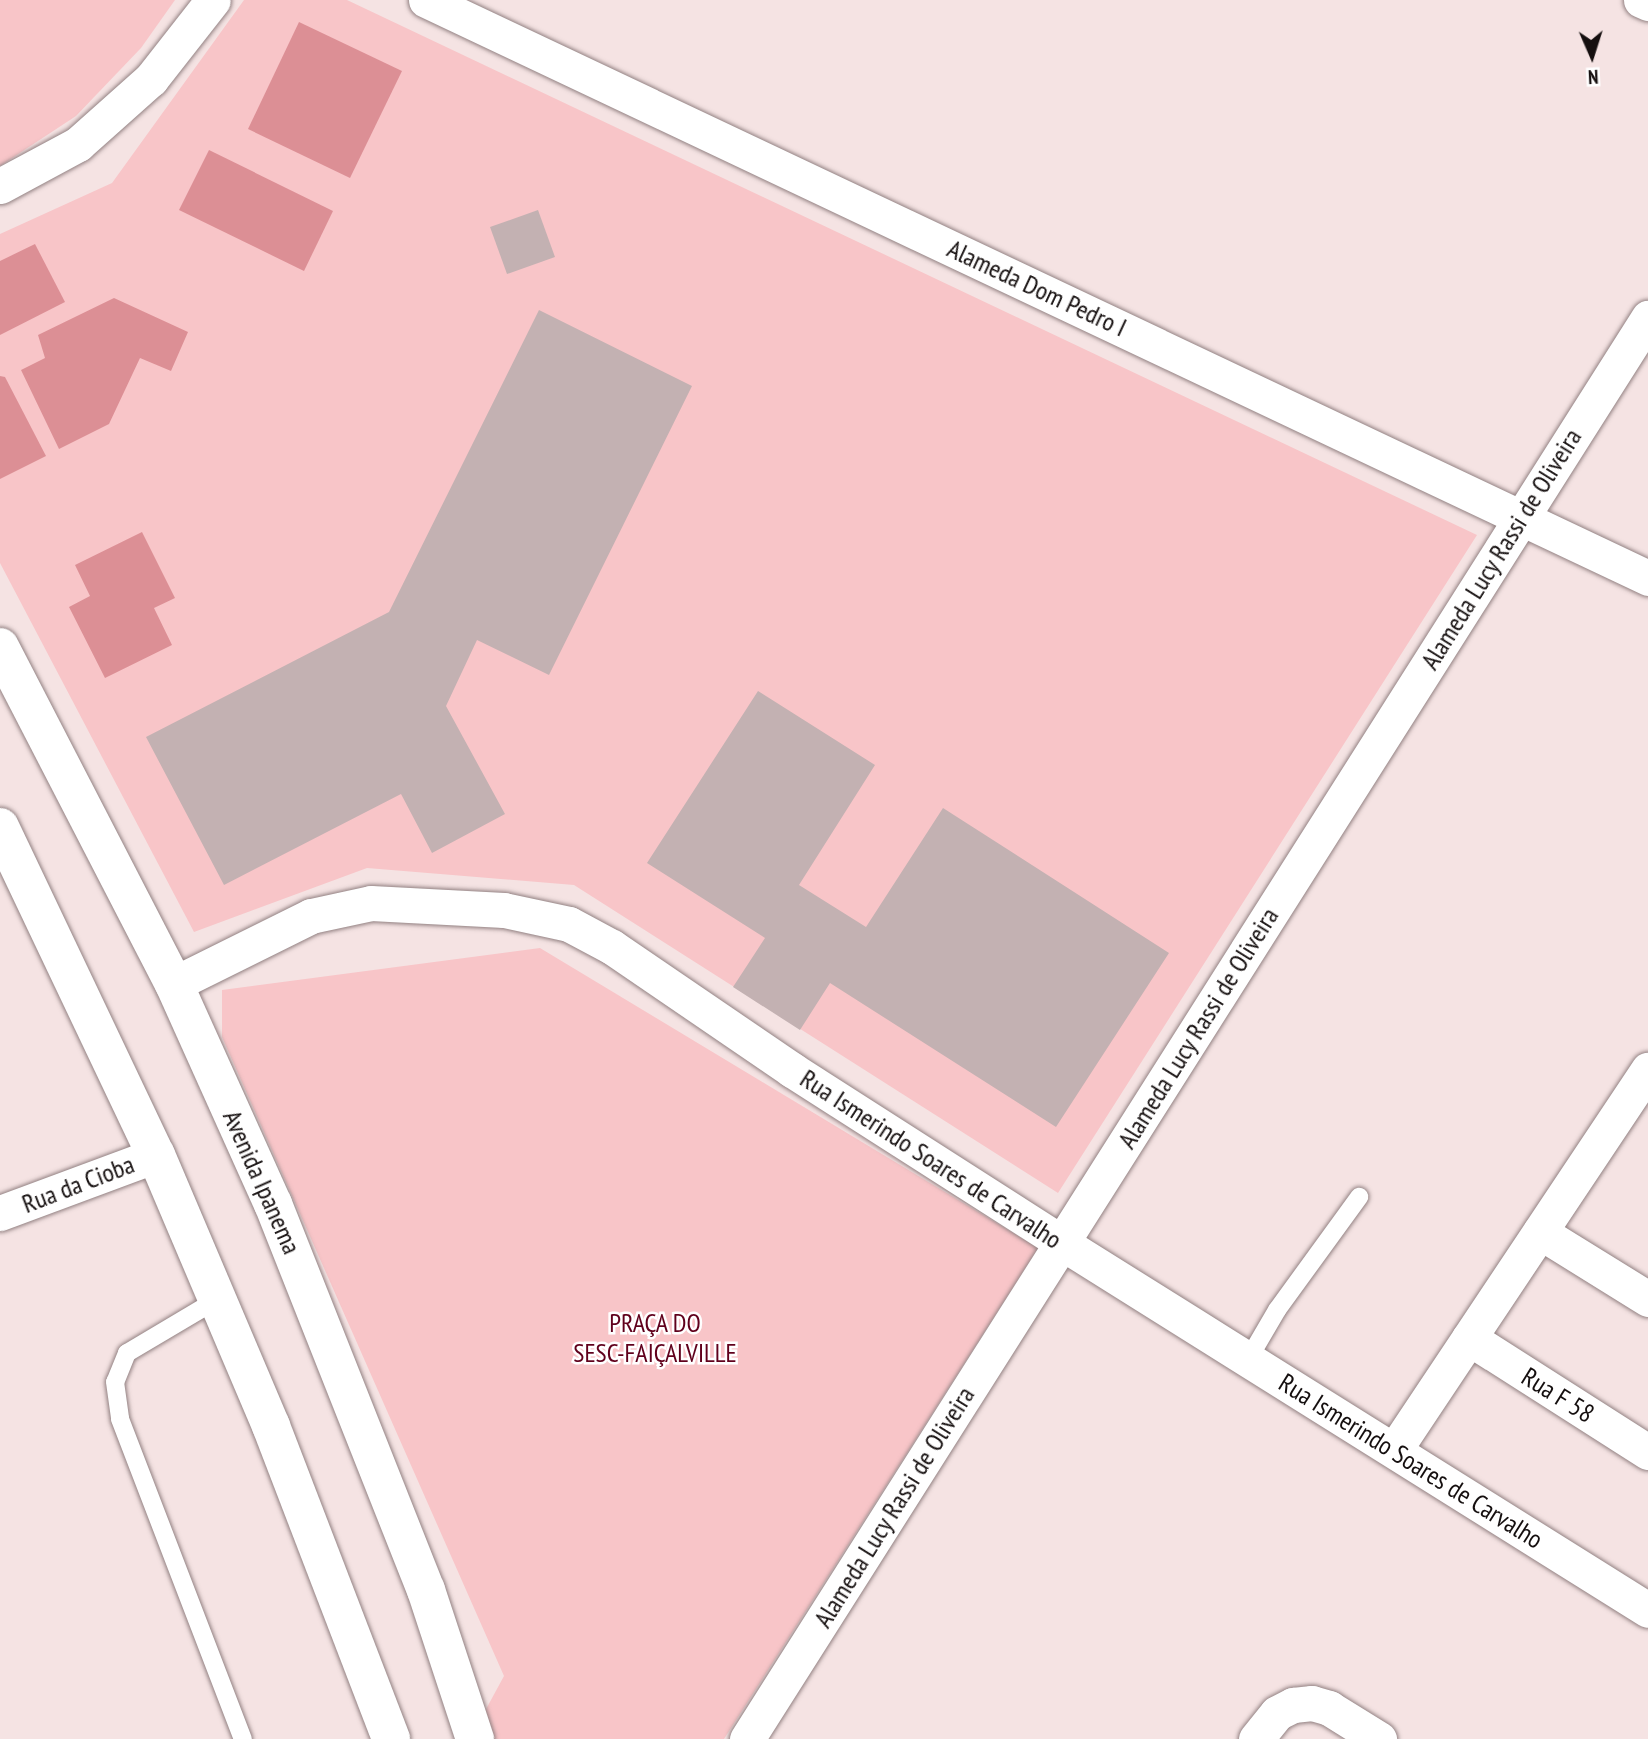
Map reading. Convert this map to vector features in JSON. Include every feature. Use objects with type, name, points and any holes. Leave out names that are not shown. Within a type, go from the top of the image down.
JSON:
[{"type":"main road","name":"Avenida Ipanema","points":[[0,647],[173,984],[274,1204],[351,1393],[426,1590],[475,1739]]},
{"type":"main road","points":[[0,827],[156,1154],[218,1298],[391,1739]]},
{"type":"street","points":[[0,186],[78,144],[151,79],[213,0]]},
{"type":"street","name":"Alameda Dom Pedro I","points":[[426,0],[1522,516],[1648,578]]},
{"type":"street","points":[[1641,0],[1648,3]]},
{"type":"street","name":"Alameda Lucy Rassi de Oliveira","points":[[747,1739],[1648,318]]},
{"type":"street","name":"Rua Ismerindo Soares de Carvalho","points":[[173,984],[311,916],[372,903],[504,910],[569,924],[612,947],[792,1070],[1062,1243],[1648,1609]]},
{"type":"street","points":[[1395,1449],[1648,1070]]},
{"type":"street","name":"Rua da Cioba","points":[[0,1213],[156,1154]]},
{"type":"street","points":[[1540,1232],[1648,1299]]},
{"type":"street","name":"Rua F 58","points":[[1469,1338],[1648,1452]]},
{"type":"street","points":[[1256,1739],[1277,1713],[1293,1705],[1312,1703],[1329,1708],[1379,1739]]},
{"type":"lane","points":[[1249,1358],[1277,1310],[1359,1197]]},
{"type":"lane","points":[[218,1298],[127,1353],[115,1382],[120,1419],[243,1739]]},
{"type":"green space","points":[[0,0],[175,0],[141,48],[76,116],[0,166]]},
{"type":"green space","points":[[244,0],[347,0],[1477,535],[1058,1193],[574,885],[367,868],[194,932],[0,563],[0,234],[112,183]]},
{"type":"green space","name":"PRAÇA DO SESC-FAIÇALVILLE","points":[[540,948],[1038,1248],[724,1739],[493,1739],[485,1711],[504,1676],[222,1037],[222,990]]},
{"type":"shaded area","points":[[299,22],[402,71],[350,178],[248,129]]},
{"type":"shaded area","points":[[209,150],[333,211],[304,271],[179,210]]},
{"type":"shaded area","points":[[35,244],[65,302],[0,335],[0,261]]},
{"type":"shaded area","points":[[114,298],[188,332],[171,371],[140,358],[109,424],[59,449],[21,370],[45,358],[38,335]]},
{"type":"shaded area","points":[[0,376],[5,377],[46,456],[0,479]]},
{"type":"shaded area","points":[[142,532],[175,598],[154,608],[172,645],[105,678],[69,607],[90,596],[75,565]]},
{"type":"building","points":[[538,210],[555,257],[507,274],[490,227]]},
{"type":"building","points":[[539,310],[692,386],[549,675],[477,640],[446,706],[505,814],[432,853],[401,794],[224,885],[146,737],[389,612]]},
{"type":"building","points":[[758,691],[875,765],[799,885],[866,927],[943,808],[1169,953],[1056,1127],[830,983],[800,1030],[733,987],[765,938],[647,863]]}]
